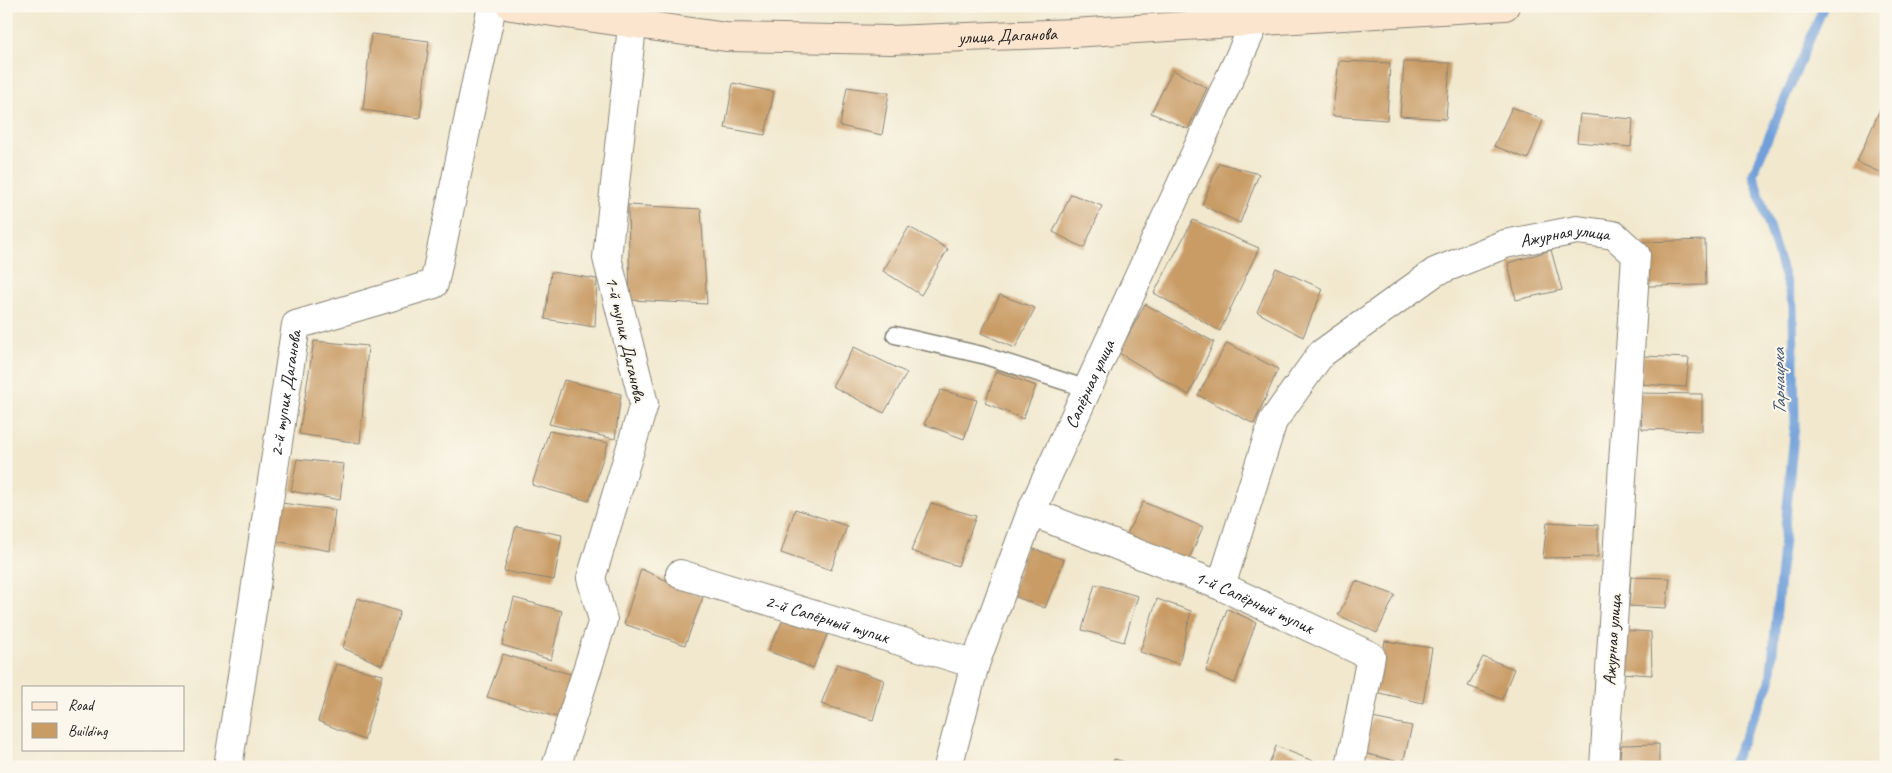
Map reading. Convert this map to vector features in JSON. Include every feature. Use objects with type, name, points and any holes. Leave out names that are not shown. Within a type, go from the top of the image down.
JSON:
[{"type":"main road","name":"улица Даганова","points":[[510,6],[633,20]]},
{"type":"main road","name":"улица Даганова","points":[[559,6],[726,37],[890,40],[1072,33],[1385,8],[1505,6]]},
{"type":"street","name":"2-й тупик Даганова","points":[[228,767],[296,325],[434,284],[492,6]]},
{"type":"street","name":"Сапёрная улица","points":[[948,767],[975,664],[1031,512],[1258,18]]},
{"type":"street","name":"1-й тупик Даганова","points":[[556,767],[604,620],[591,578],[644,404],[607,258],[633,20]]},
{"type":"street","name":"Ажурная улица","points":[[1221,586],[1272,422],[1321,354],[1435,272],[1505,244],[1577,230],[1614,235],[1636,255],[1604,767]]},
{"type":"street","name":"1-й Сапёрный тупик","points":[[1031,512],[1221,586],[1371,656],[1350,767]]},
{"type":"street","name":"2-й Сапёрный тупик","points":[[680,574],[975,664]]},
{"type":"lane","points":[[895,335],[982,355],[1088,388]]},
{"type":"building","points":[[371,34],[429,41],[420,118],[363,110]]},
{"type":"building","points":[[1339,61],[1390,63],[1387,120],[1332,116]]},
{"type":"building","points":[[1404,62],[1450,63],[1446,119],[1400,116]]},
{"type":"building","points":[[1173,70],[1207,88],[1188,129],[1151,113]]},
{"type":"building","points":[[733,83],[774,92],[765,135],[725,128]]},
{"type":"building","points":[[847,87],[889,93],[882,135],[840,126]]},
{"type":"building","points":[[1886,96],[1886,175],[1857,162]]},
{"type":"building","points":[[1512,107],[1543,120],[1528,159],[1494,146]]},
{"type":"building","points":[[1580,114],[1633,119],[1631,147],[1577,142]]},
{"type":"building","points":[[1219,163],[1259,174],[1240,223],[1202,205]]},
{"type":"building","points":[[1071,194],[1102,206],[1084,248],[1053,232]]},
{"type":"building","points":[[628,205],[701,209],[707,304],[630,300]]},
{"type":"building","points":[[1193,220],[1259,248],[1220,331],[1154,293]]},
{"type":"building","points":[[909,227],[948,249],[921,295],[883,271]]},
{"type":"building","points":[[1705,240],[1706,285],[1648,286],[1644,242]]},
{"type":"building","points":[[1551,250],[1562,290],[1516,300],[1508,263]]},
{"type":"building","points":[[1276,268],[1323,289],[1303,337],[1257,312]]},
{"type":"building","points":[[551,272],[597,279],[595,327],[545,319]]},
{"type":"building","points":[[1000,295],[1035,308],[1015,348],[981,333]]},
{"type":"building","points":[[1145,304],[1214,342],[1189,395],[1119,353]]},
{"type":"building","points":[[314,341],[368,346],[360,443],[299,434]]},
{"type":"building","points":[[1227,343],[1278,369],[1254,424],[1198,395]]},
{"type":"building","points":[[854,347],[907,373],[884,413],[832,386]]},
{"type":"building","points":[[1643,356],[1689,358],[1686,387],[1639,384]]},
{"type":"building","points":[[996,371],[1036,386],[1023,419],[985,403]]},
{"type":"building","points":[[564,380],[621,394],[615,439],[549,424]]},
{"type":"building","points":[[941,390],[977,400],[964,439],[924,424]]},
{"type":"building","points":[[1639,393],[1702,394],[1702,431],[1642,429]]},
{"type":"building","points":[[549,431],[608,443],[589,501],[532,485]]},
{"type":"building","points":[[297,459],[344,464],[340,500],[291,491]]},
{"type":"building","points":[[1143,502],[1203,527],[1188,561],[1125,537]]},
{"type":"building","points":[[281,503],[335,510],[330,551],[276,541]]},
{"type":"building","points":[[931,503],[976,516],[958,566],[911,551]]},
{"type":"building","points":[[795,509],[847,526],[831,570],[781,553]]},
{"type":"building","points":[[1547,522],[1598,525],[1598,557],[1543,558]]},
{"type":"building","points":[[516,526],[562,535],[554,580],[504,571]]},
{"type":"building","points":[[1026,546],[1064,560],[1045,608],[1011,595]]},
{"type":"building","points":[[641,569],[703,597],[685,645],[624,624]]},
{"type":"building","points":[[1631,577],[1670,578],[1666,608],[1629,606]]},
{"type":"building","points":[[1356,581],[1395,595],[1377,633],[1338,615]]},
{"type":"building","points":[[1095,584],[1138,596],[1124,642],[1082,630]]},
{"type":"building","points":[[357,598],[400,612],[382,665],[343,648]]},
{"type":"building","points":[[514,598],[562,611],[551,660],[502,645]]},
{"type":"building","points":[[1157,599],[1191,611],[1179,664],[1140,652]]},
{"type":"building","points":[[1227,609],[1256,622],[1235,683],[1206,671]]},
{"type":"building","points":[[784,618],[828,633],[813,668],[768,651]]},
{"type":"building","points":[[1623,630],[1651,632],[1652,675],[1622,673]]},
{"type":"building","points":[[1385,641],[1432,648],[1423,703],[1375,692]]},
{"type":"building","points":[[503,654],[573,675],[560,718],[487,697]]},
{"type":"building","points":[[1483,657],[1514,669],[1502,699],[1468,686]]},
{"type":"building","points":[[336,664],[383,675],[364,740],[318,721]]},
{"type":"building","points":[[837,664],[884,680],[873,720],[821,704]]},
{"type":"building","points":[[1372,718],[1412,726],[1403,763],[1364,753]]},
{"type":"building","points":[[1659,744],[1659,767],[1619,767],[1621,745]]},
{"type":"building","points":[[1276,746],[1318,763],[1317,767],[1268,767]]},
{"type":"building","points":[[1114,759],[1138,766],[1112,767]]},
{"type":"waterway","name":"Тарнаирка","points":[[1731,767],[1770,682],[1795,424],[1793,305],[1753,174],[1824,6]]}]
